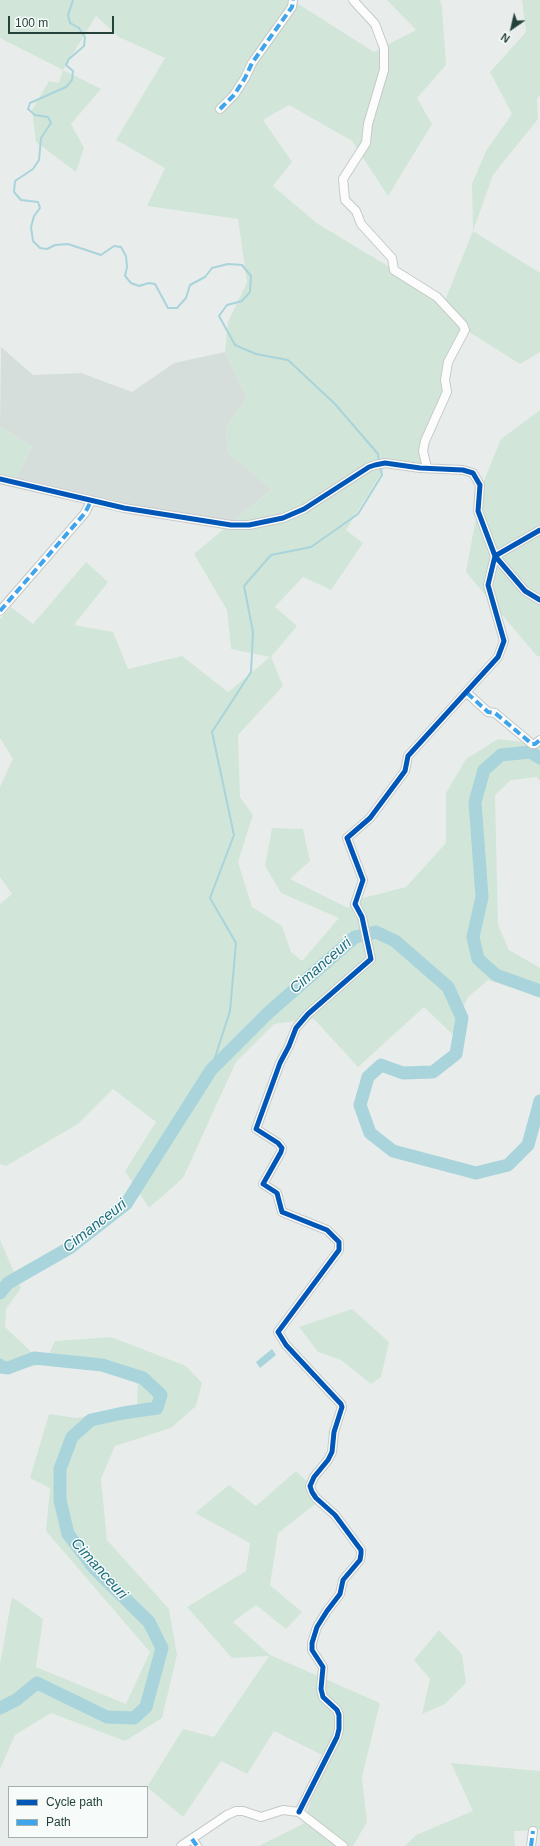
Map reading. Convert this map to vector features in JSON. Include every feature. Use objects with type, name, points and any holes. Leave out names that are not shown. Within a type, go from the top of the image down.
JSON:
[{"type":"street","points":[[220,109],[234,95],[245,78],[252,63],[292,7],[293,0]]},
{"type":"street","points":[[353,0],[375,24],[384,48],[384,70],[368,124],[366,144],[343,179],[345,200],[356,211],[361,224],[392,258],[394,270],[437,297],[463,325],[465,330],[448,362],[445,380],[447,392],[425,441],[423,451],[427,468]]},
{"type":"street","points":[[0,479],[91,501],[231,525],[262,524],[304,509],[369,467],[375,465],[385,463],[427,468],[463,470],[473,474],[480,486],[478,510],[495,556],[525,591],[540,600]]},
{"type":"street","points":[[1,610],[85,513],[91,501]]},
{"type":"street","points":[[299,1812],[337,1737],[339,1729],[339,1715],[337,1710],[323,1697],[321,1689],[323,1667],[312,1650],[312,1643],[317,1627],[340,1594],[344,1580],[360,1560],[361,1550],[335,1515],[316,1498],[310,1486],[314,1477],[328,1460],[332,1452],[334,1432],[342,1408],[341,1404],[286,1345],[278,1332],[339,1250],[339,1242],[327,1230],[282,1212],[277,1193],[263,1184],[282,1148],[278,1143],[256,1129],[280,1063],[296,1028],[308,1014],[370,959],[362,917],[355,904],[363,880],[347,838],[370,818],[405,772],[408,756],[467,693],[498,657],[504,641],[488,585],[495,556],[540,530]]},
{"type":"street","points":[[467,693],[488,712],[495,713],[532,744],[535,744],[540,740]]},
{"type":"street","points":[[181,1846],[227,1815],[243,1811],[261,1817],[284,1810],[299,1812],[343,1846]]},
{"type":"street","points":[[531,1846],[533,1831]]},
{"type":"street","points":[[192,1839],[197,1846]]},
{"type":"shaded area","points":[[1,347],[33,375],[81,373],[132,392],[174,363],[225,352],[247,398],[226,428],[228,453],[272,489],[225,528],[15,481],[32,446],[0,427]]},
{"type":"green space","points":[[0,0],[292,0],[374,52],[416,30],[387,0],[440,0],[442,7],[446,65],[417,98],[432,124],[388,196],[352,141],[289,105],[263,120],[292,162],[273,186],[318,224],[391,268],[444,303],[473,231],[540,273],[540,352],[520,364],[469,332],[446,362],[448,398],[425,445],[428,468],[387,464],[346,530],[363,543],[331,590],[303,577],[275,607],[297,626],[271,657],[283,686],[238,735],[240,797],[253,815],[238,862],[252,907],[282,926],[291,952],[302,961],[339,918],[281,893],[265,866],[272,828],[303,829],[310,861],[290,879],[348,908],[355,900],[406,887],[446,843],[446,793],[466,759],[498,739],[540,744],[540,781],[537,777],[511,780],[495,795],[498,925],[509,950],[540,968],[540,997],[488,980],[468,997],[452,1034],[424,1007],[358,1067],[314,1019],[274,1024],[236,1062],[183,1178],[149,1208],[125,1171],[156,1122],[113,1089],[78,1124],[6,1166],[0,1164],[0,904],[12,894],[0,877],[0,787],[13,759],[0,738],[0,619],[11,607],[33,624],[86,562],[108,582],[74,625],[113,632],[128,669],[182,656],[228,692],[270,657],[231,649],[227,610],[194,554],[272,489],[228,453],[226,428],[247,398],[225,352],[228,322],[247,282],[238,219],[147,206],[165,168],[116,140],[165,58],[119,37],[96,16],[63,70],[0,38]]},
{"type":"green space","points":[[522,0],[540,0],[540,95],[537,99],[538,119],[493,175],[473,231],[472,184],[486,151],[512,114],[490,72],[526,32]]},
{"type":"green space","points":[[63,70],[101,89],[71,124],[84,148],[76,172],[36,142],[32,110],[49,81],[59,83]]},
{"type":"green space","points":[[540,410],[540,657],[536,655],[466,572],[482,485],[501,439]]},
{"type":"green space","points":[[0,427],[32,446],[15,481],[0,478]]},
{"type":"green space","points":[[0,1240],[21,1288],[6,1309],[5,1327],[44,1364],[0,1373]]},
{"type":"green space","points":[[352,1309],[389,1342],[381,1377],[371,1384],[341,1360],[318,1352],[299,1327]]},
{"type":"green space","points":[[111,1337],[186,1366],[202,1383],[196,1406],[171,1428],[115,1446],[101,1479],[107,1540],[169,1609],[177,1655],[162,1718],[125,1741],[51,1713],[15,1735],[0,1769],[0,1664],[12,1597],[43,1619],[36,1667],[126,1704],[150,1652],[46,1531],[50,1488],[30,1478],[49,1414],[77,1418],[137,1405],[138,1384],[106,1371],[44,1364],[55,1341]]},
{"type":"green space","points":[[296,1471],[314,1488],[322,1499],[278,1533],[270,1585],[302,1612],[286,1629],[256,1605],[233,1622],[270,1655],[380,1703],[362,1777],[367,1822],[353,1846],[259,1846],[303,1824],[326,1757],[274,1731],[247,1774],[221,1761],[183,1817],[148,1788],[148,1786],[183,1729],[214,1737],[269,1656],[232,1658],[187,1607],[246,1571],[250,1543],[195,1513],[229,1485],[256,1506]]},
{"type":"green space","points":[[439,1630],[462,1654],[466,1683],[445,1704],[422,1714],[430,1679],[414,1660]]},
{"type":"green space","points":[[451,1763],[540,1771],[540,1830],[514,1831],[515,1846],[405,1846],[416,1835],[473,1811]]},
{"type":"water","points":[[272,1349],[276,1355],[260,1368],[256,1362]]},
{"type":"waterway","points":[[73,0],[68,15],[70,23],[79,28],[85,37],[84,46],[69,59],[66,65],[73,71],[72,80],[66,87],[30,103],[28,109],[35,115],[48,117],[51,123],[41,138],[39,160],[33,169],[15,181],[14,192],[21,200],[38,202],[40,208],[34,216],[31,227],[33,241],[40,248],[47,249],[55,245],[68,244],[101,255],[114,246],[121,247],[126,256],[127,267],[125,276],[131,283],[139,286],[149,283],[155,284],[168,308],[177,308],[186,298],[190,285],[205,277],[212,268],[228,264],[242,265],[251,276],[250,292],[242,301],[227,305],[219,316],[235,345],[256,354],[288,360],[335,404],[378,454],[379,462]]},
{"type":"waterway","points":[[211,1070],[230,1011],[236,943],[210,898],[234,835],[212,732],[251,672],[253,632],[244,586],[271,555],[311,547],[358,514],[382,475],[380,466]]},
{"type":"waterway","name":"Cimanceuri","points":[[540,758],[530,752],[501,755],[484,770],[475,802],[482,897],[473,937],[478,959],[496,975],[540,991]]},
{"type":"waterway","name":"Cimanceuri","points":[[0,1293],[8,1283],[71,1247],[126,1204],[211,1070],[268,1013],[355,937],[376,932],[395,941],[448,987],[462,1018],[456,1054],[433,1072],[403,1073],[381,1065],[368,1077],[360,1105],[370,1133],[393,1151],[476,1173],[508,1165],[528,1145],[540,1101]]},
{"type":"waterway","name":"Cimanceuri","points":[[0,1365],[0,1367],[8,1368],[34,1358],[102,1365],[143,1378],[161,1395],[157,1408],[91,1420],[72,1437],[60,1469],[60,1500],[68,1534],[94,1568],[149,1622],[162,1648],[146,1707],[134,1718],[107,1717],[37,1683],[16,1700],[0,1708]]},
{"type":"marked path","points":[[220,109],[234,95],[245,78],[252,63],[292,7],[293,0]]},
{"type":"marked path","points":[[0,611],[85,513],[91,501]]},
{"type":"marked path","points":[[467,693],[488,712],[495,713],[532,744],[535,744],[540,740]]},
{"type":"marked path","points":[[531,1846],[533,1831]]},
{"type":"marked path","points":[[192,1839],[197,1846]]},
{"type":"cycle path","points":[[0,479],[124,508],[231,525],[249,525],[283,518],[304,509],[369,467],[375,465],[385,463],[420,468],[463,470],[473,473],[480,485],[478,511],[495,556],[525,591],[540,600]]},
{"type":"cycle path","points":[[299,1812],[337,1737],[339,1729],[339,1715],[337,1710],[323,1697],[321,1689],[323,1667],[312,1650],[312,1643],[317,1627],[340,1594],[343,1580],[360,1560],[361,1550],[335,1515],[316,1498],[310,1486],[314,1477],[328,1460],[332,1452],[334,1432],[342,1407],[341,1404],[286,1345],[278,1332],[339,1250],[339,1242],[327,1230],[282,1212],[277,1193],[263,1184],[282,1148],[278,1143],[256,1129],[280,1063],[296,1028],[308,1014],[371,959],[362,917],[355,904],[363,880],[347,838],[370,818],[405,771],[408,756],[498,657],[504,641],[488,585],[495,556],[540,530]]}]
